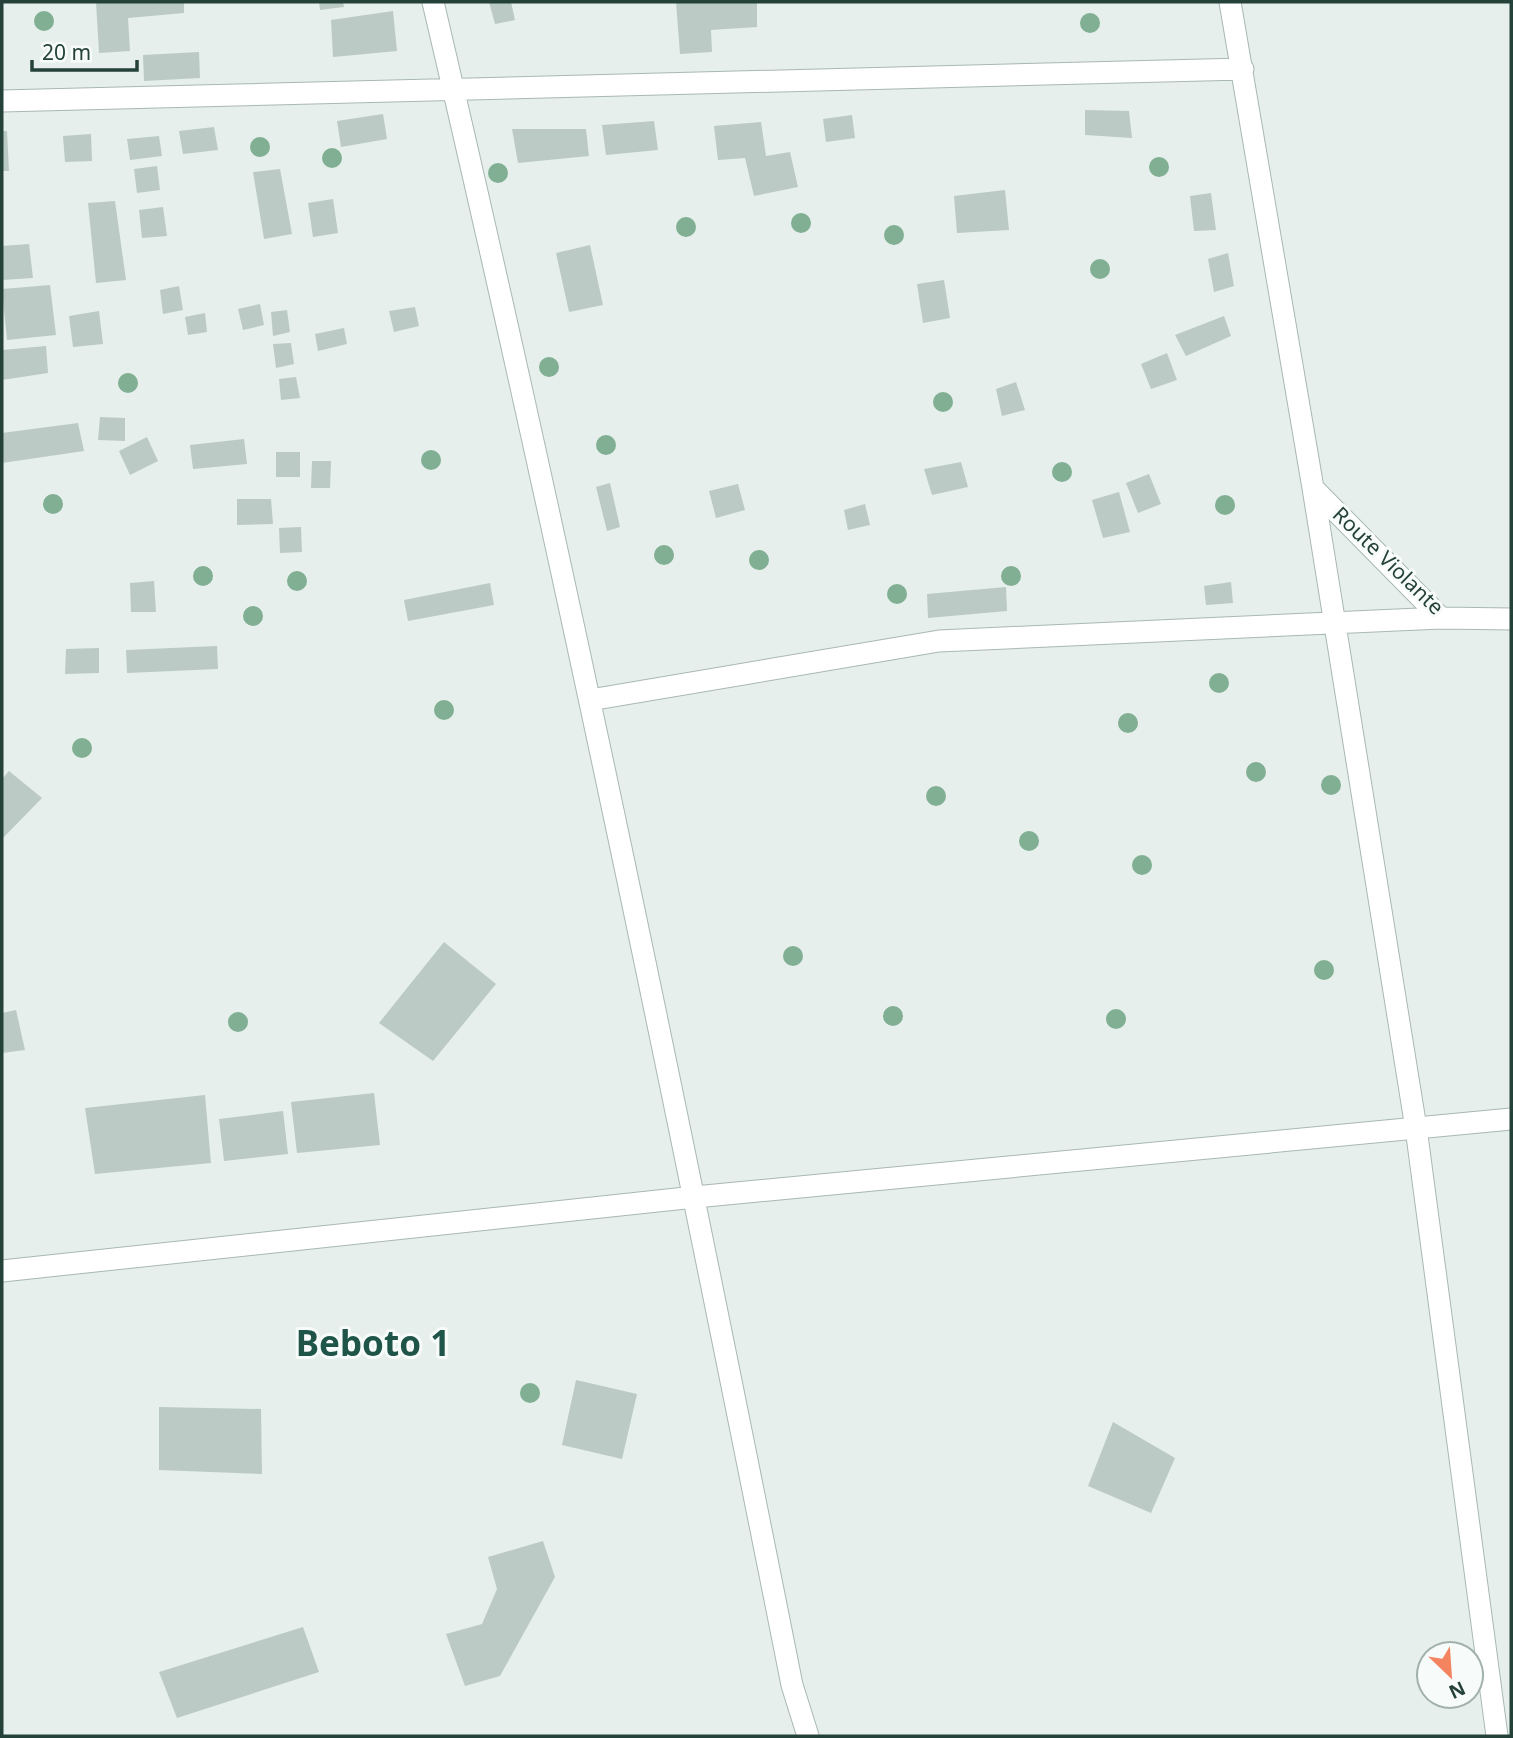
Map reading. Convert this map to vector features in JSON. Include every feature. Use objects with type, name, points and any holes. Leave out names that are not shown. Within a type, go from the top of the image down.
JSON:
[{"type":"street","points":[[433,2],[590,700],[695,1198],[792,1685],[808,1736]]},
{"type":"street","points":[[1230,2],[1313,488],[1416,1128],[1497,1736]]},
{"type":"street","points":[[2,101],[1242,69]]},
{"type":"street","name":"Route Violante","points":[[1313,488],[1441,618],[1511,619]]},
{"type":"street","points":[[590,700],[939,642],[1441,618]]},
{"type":"street","points":[[2,1271],[695,1198],[1511,1119]]},
{"type":"building","points":[[96,2],[184,2],[184,13],[128,18],[130,51],[99,53]]},
{"type":"building","points":[[319,2],[343,2],[344,7],[320,10]]},
{"type":"building","points":[[489,2],[511,2],[515,20],[495,24]]},
{"type":"building","points":[[676,2],[757,2],[757,27],[711,30],[712,52],[680,54]]},
{"type":"building","points":[[393,11],[397,51],[333,57],[331,20]]},
{"type":"building","points":[[199,52],[200,78],[144,81],[143,55]]},
{"type":"building","points":[[1085,110],[1129,111],[1132,138],[1085,135]]},
{"type":"building","points":[[383,114],[387,139],[341,147],[337,121]]},
{"type":"building","points":[[852,115],[855,138],[826,142],[823,119]]},
{"type":"building","points":[[654,121],[658,150],[606,155],[602,125]]},
{"type":"building","points":[[761,122],[766,156],[790,152],[798,187],[754,196],[745,158],[718,160],[714,126]]},
{"type":"building","points":[[214,127],[218,150],[183,154],[179,131]]},
{"type":"building","points":[[512,129],[586,129],[589,156],[518,163]]},
{"type":"building","points":[[2,131],[7,131],[9,171],[2,171]]},
{"type":"building","points":[[91,134],[92,161],[65,162],[63,136]]},
{"type":"building","points":[[159,136],[162,156],[130,160],[127,139]]},
{"type":"building","points":[[157,166],[160,190],[137,193],[134,169]]},
{"type":"building","points":[[280,169],[292,234],[264,239],[253,172]]},
{"type":"building","points":[[1005,190],[1009,230],[957,233],[954,196]]},
{"type":"building","points":[[1211,193],[1216,230],[1194,231],[1190,196]]},
{"type":"building","points":[[333,199],[338,233],[313,237],[308,203]]},
{"type":"building","points":[[115,201],[126,280],[96,283],[88,203]]},
{"type":"building","points":[[163,207],[167,236],[142,238],[139,210]]},
{"type":"building","points":[[29,244],[33,278],[2,280],[2,246]]},
{"type":"building","points":[[590,245],[603,305],[569,312],[556,253]]},
{"type":"building","points":[[1228,253],[1234,286],[1214,292],[1208,259]]},
{"type":"building","points":[[944,280],[950,318],[923,323],[917,284]]},
{"type":"building","points":[[50,285],[56,335],[7,340],[2,289]]},
{"type":"building","points":[[179,286],[183,310],[163,314],[160,290]]},
{"type":"building","points":[[260,304],[264,325],[243,330],[238,309]]},
{"type":"building","points":[[415,307],[419,326],[394,332],[389,311]]},
{"type":"building","points":[[287,310],[290,332],[273,336],[271,312]]},
{"type":"building","points":[[99,311],[103,344],[73,347],[69,316]]},
{"type":"building","points":[[205,313],[207,332],[188,335],[185,317]]},
{"type":"building","points":[[1224,316],[1231,336],[1186,356],[1175,335]]},
{"type":"building","points":[[344,328],[347,344],[318,351],[315,334]]},
{"type":"building","points":[[291,343],[294,364],[276,368],[273,344]]},
{"type":"building","points":[[46,346],[48,373],[2,380],[2,350]]},
{"type":"building","points":[[1167,353],[1177,380],[1151,389],[1141,364]]},
{"type":"building","points":[[296,377],[300,398],[281,400],[279,379]]},
{"type":"building","points":[[1016,382],[1025,410],[1002,416],[996,389]]},
{"type":"building","points":[[100,417],[125,418],[125,441],[98,440]]},
{"type":"building","points":[[78,423],[84,451],[2,463],[2,433]]},
{"type":"building","points":[[147,437],[158,461],[130,475],[119,451]]},
{"type":"building","points":[[244,439],[247,464],[193,469],[190,445]]},
{"type":"building","points":[[276,452],[300,452],[300,477],[276,477]]},
{"type":"building","points":[[312,461],[331,461],[330,488],[311,488]]},
{"type":"building","points":[[961,462],[968,487],[932,495],[924,469]]},
{"type":"building","points":[[1149,474],[1161,504],[1138,513],[1126,483]]},
{"type":"building","points":[[610,483],[620,527],[607,531],[596,487]]},
{"type":"building","points":[[738,484],[745,510],[716,518],[709,491]]},
{"type":"building","points":[[1119,492],[1130,532],[1103,538],[1092,500]]},
{"type":"building","points":[[237,499],[271,499],[273,524],[237,525]]},
{"type":"building","points":[[865,504],[870,525],[848,530],[844,510]]},
{"type":"building","points":[[301,527],[302,552],[280,553],[279,528]]},
{"type":"building","points":[[154,581],[156,612],[131,612],[130,583]]},
{"type":"building","points":[[1231,582],[1233,603],[1206,605],[1204,586]]},
{"type":"building","points":[[490,583],[494,605],[408,621],[404,600]]},
{"type":"building","points":[[1006,587],[1007,611],[928,618],[927,594]]},
{"type":"building","points":[[217,646],[218,669],[127,673],[126,650]]},
{"type":"building","points":[[99,648],[99,673],[65,674],[66,649]]},
{"type":"building","points":[[9,771],[42,798],[2,839],[2,779]]},
{"type":"building","points":[[444,942],[496,984],[433,1061],[379,1023]]},
{"type":"building","points":[[16,1010],[25,1050],[2,1053],[2,1013]]},
{"type":"building","points":[[374,1093],[380,1145],[297,1153],[291,1102]]},
{"type":"building","points":[[205,1095],[211,1163],[95,1174],[85,1108]]},
{"type":"building","points":[[283,1111],[288,1154],[224,1161],[219,1119]]},
{"type":"building","points":[[576,1380],[637,1394],[622,1459],[562,1445]]},
{"type":"building","points":[[159,1407],[261,1409],[262,1474],[159,1470]]},
{"type":"building","points":[[1113,1422],[1175,1458],[1151,1513],[1088,1486]]},
{"type":"building","points":[[543,1541],[555,1577],[500,1676],[465,1686],[446,1634],[482,1624],[497,1589],[488,1557]]},
{"type":"building","points":[[303,1627],[319,1672],[177,1718],[159,1672]]},
{"type":"district","name":"Beboto 1","points":[[373,1344]]}]
